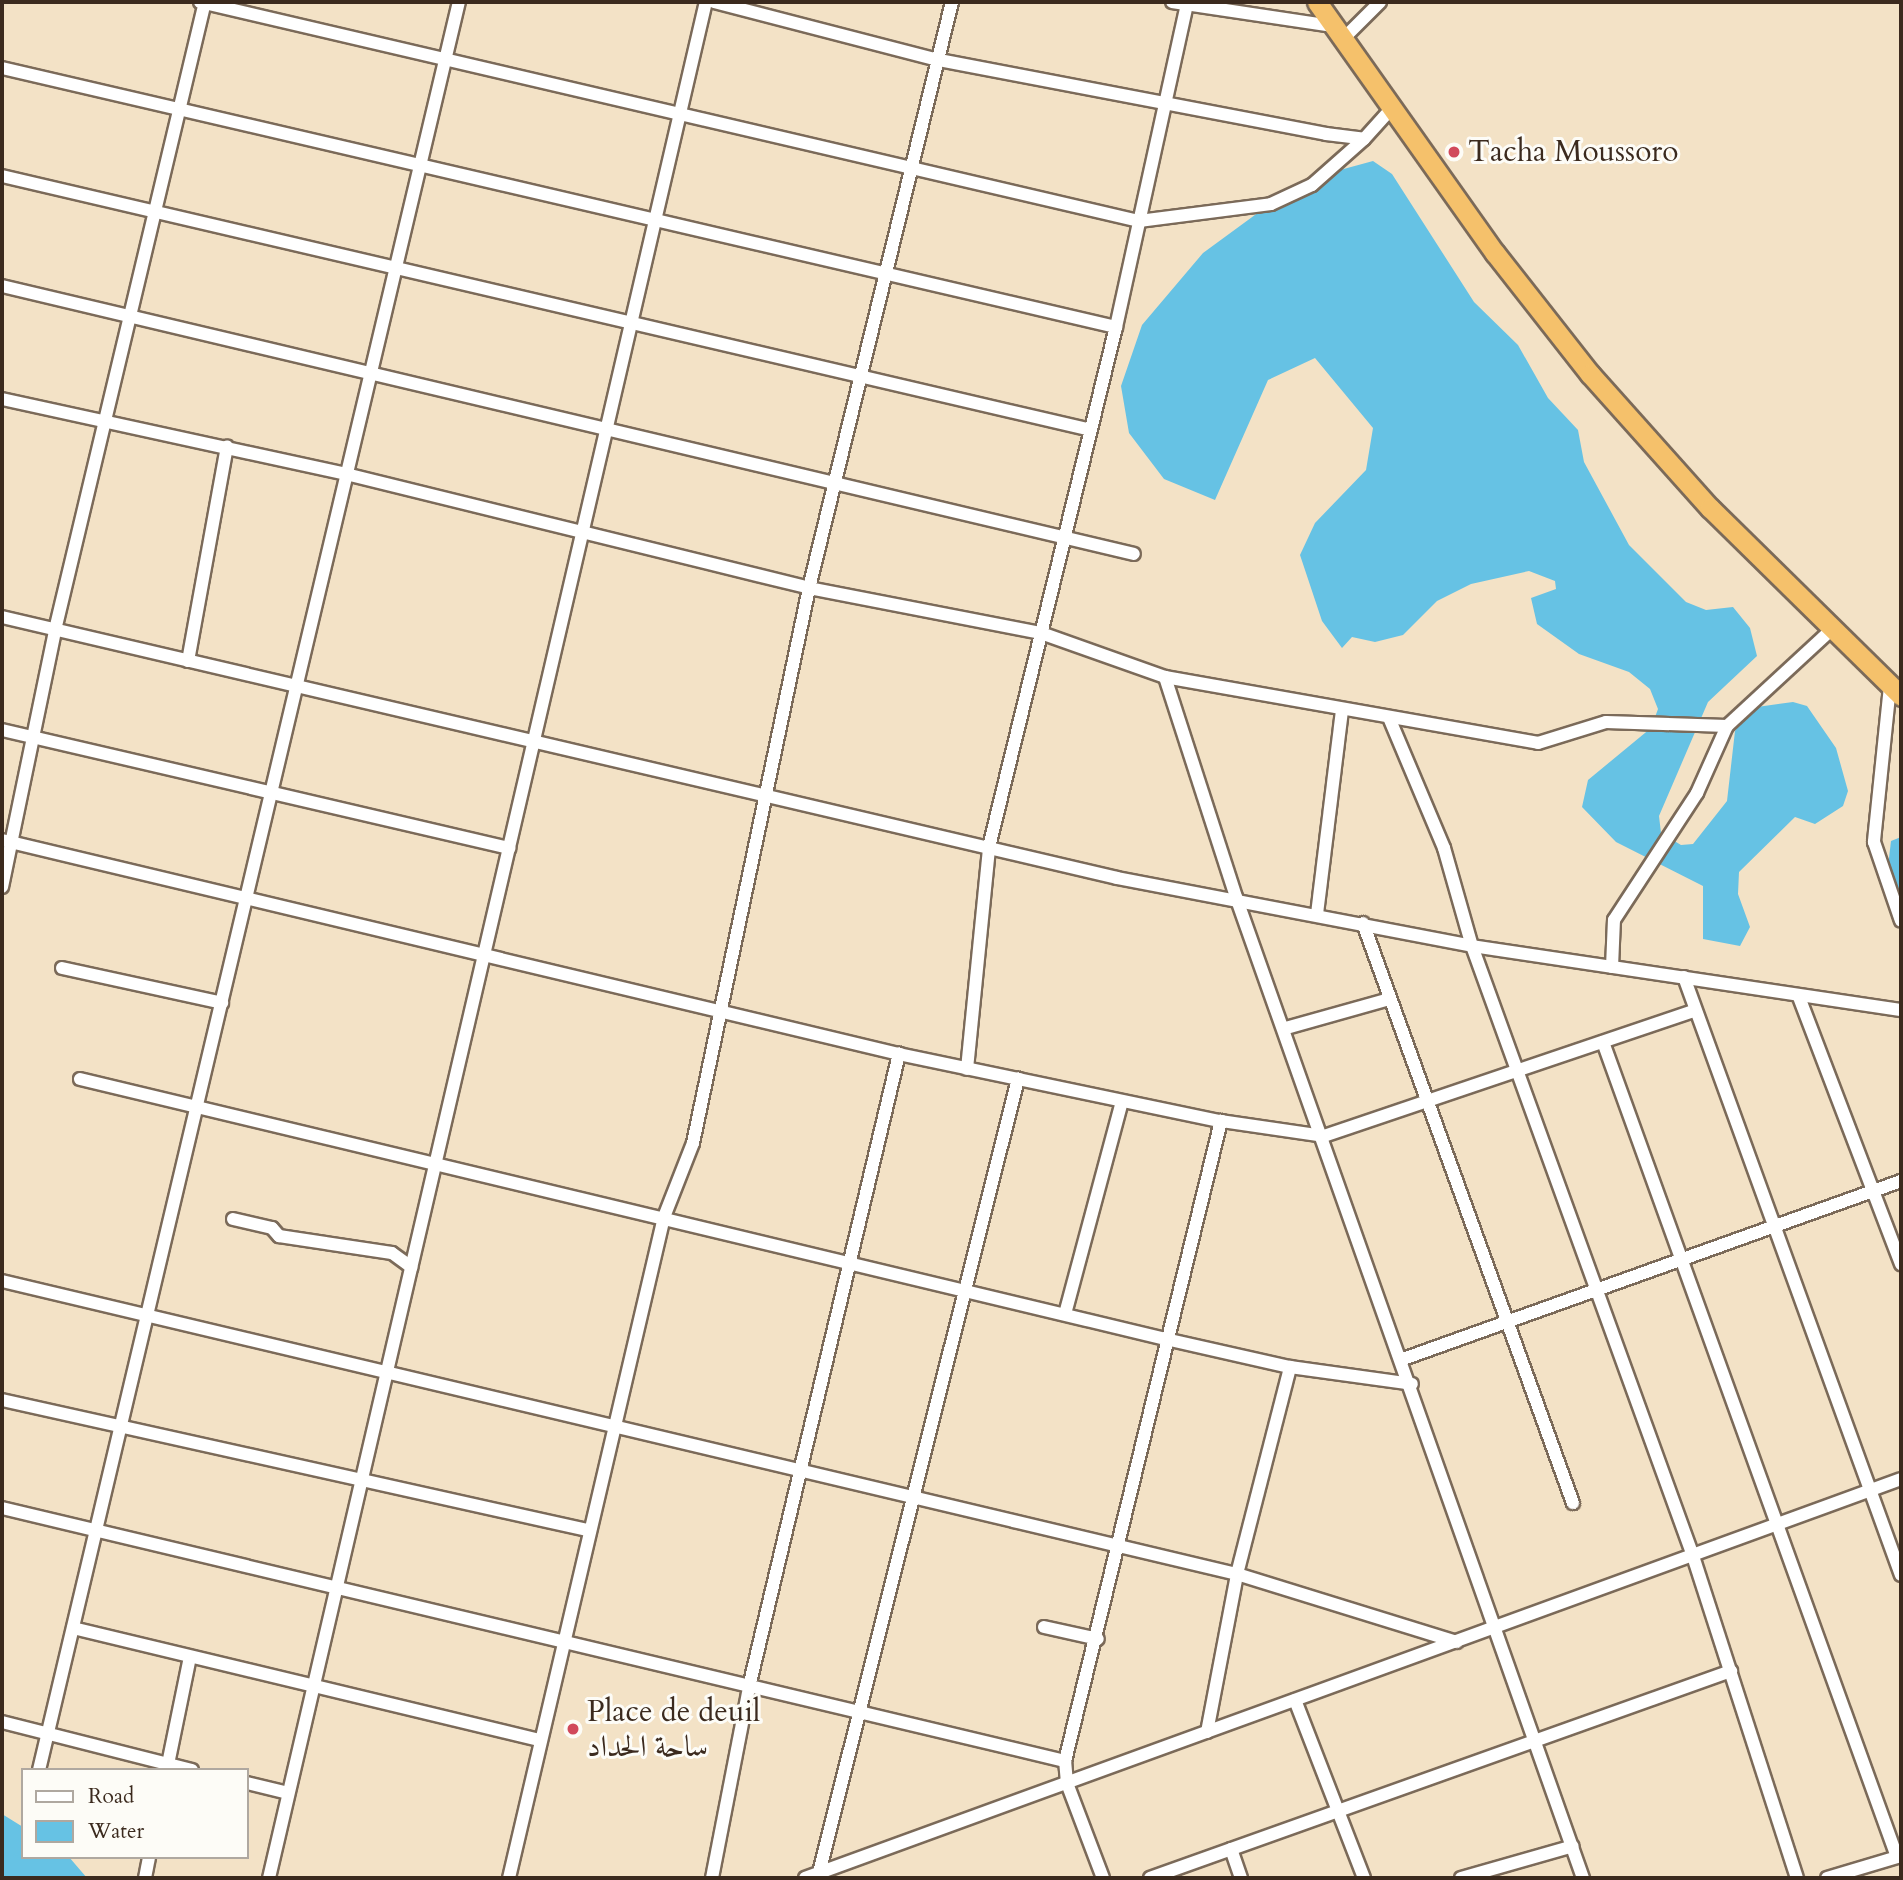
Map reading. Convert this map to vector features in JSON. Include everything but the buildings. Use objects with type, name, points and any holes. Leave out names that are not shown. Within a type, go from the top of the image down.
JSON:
[{"type":"highway","points":[[1317,2],[1341,29],[1392,108],[1590,374],[1831,629],[1895,691]]},
{"type":"highway","points":[[1330,2],[1341,29]]},
{"type":"street","points":[[2,887],[7,841],[34,738],[55,630],[110,421],[183,110],[203,2],[1139,221],[1271,204],[1312,185],[1364,139],[1392,108]]},
{"type":"street","points":[[40,1768],[201,1104],[244,899],[298,690],[370,371],[459,2]]},
{"type":"street","points":[[269,1878],[384,1372],[436,1164],[481,952],[509,848],[706,2]]},
{"type":"street","points":[[714,2],[939,60],[1162,105],[1364,139]]},
{"type":"street","points":[[509,1878],[587,1530],[664,1217],[694,1143],[809,588],[836,483],[907,167],[939,60],[952,2]]},
{"type":"street","points":[[1172,2],[1341,29],[1380,2]]},
{"type":"street","points":[[967,1069],[989,846],[1116,327],[1162,105],[1187,5]]},
{"type":"street","points":[[2,68],[1116,327]]},
{"type":"street","points":[[2,176],[157,215],[396,266],[859,381],[1091,430]]},
{"type":"street","points":[[2,286],[1134,554]]},
{"type":"street","points":[[2,399],[346,474],[809,588],[1041,633],[1165,677],[1390,720],[1538,743],[1606,722],[1727,726]]},
{"type":"street","points":[[188,661],[226,447]]},
{"type":"street","points":[[2,617],[532,745],[989,846],[1117,878],[1236,897],[1472,946],[1799,997],[1901,1010]]},
{"type":"street","points":[[1612,967],[1614,920],[1697,793],[1727,726],[1831,629]]},
{"type":"street","points":[[1165,677],[1236,897],[1286,1028],[1538,1740],[1583,1878]]},
{"type":"street","points":[[1895,691],[1874,842],[1901,921]]},
{"type":"street","points":[[1317,914],[1342,710]]},
{"type":"street","points":[[1390,720],[1444,848],[1472,946],[1693,1556],[1797,1878]]},
{"type":"street","points":[[2,730],[509,848]]},
{"type":"street","points":[[7,841],[244,899],[481,952],[899,1054],[1221,1121],[1324,1136],[1694,1011]]},
{"type":"street","points":[[1363,923],[1425,1103],[1573,1503]]},
{"type":"street","points":[[62,968],[222,1003]]},
{"type":"street","points":[[1684,977],[1694,1011],[1901,1575]]},
{"type":"street","points":[[1799,997],[1901,1264]]},
{"type":"street","points":[[1286,1028],[1389,999]]},
{"type":"street","points":[[1603,1041],[1782,1523],[1899,1857],[1827,1878]]},
{"type":"street","points":[[712,1878],[750,1687],[899,1054]]},
{"type":"street","points":[[80,1079],[201,1104],[436,1164],[1170,1340],[1290,1367],[1412,1384]]},
{"type":"street","points":[[819,1873],[1018,1079]]},
{"type":"street","points":[[1065,1314],[1122,1101]]},
{"type":"street","points":[[1103,1878],[1067,1783],[1065,1761],[1121,1547],[1221,1121]]},
{"type":"street","points":[[1403,1359],[1682,1256],[1901,1181]]},
{"type":"street","points":[[233,1219],[272,1228],[279,1236],[392,1253],[411,1267]]},
{"type":"street","points":[[2,1281],[914,1495],[1237,1574],[1457,1642]]},
{"type":"street","points":[[1208,1732],[1237,1574],[1290,1367]]},
{"type":"street","points":[[2,1400],[587,1530]]},
{"type":"street","points":[[805,1878],[1901,1479]]},
{"type":"street","points":[[2,1508],[1065,1761]]},
{"type":"street","points":[[1044,1627],[1098,1639]]},
{"type":"street","points":[[73,1628],[540,1740]]},
{"type":"street","points":[[2,1722],[168,1767],[190,1657]]},
{"type":"street","points":[[1150,1878],[1731,1671]]},
{"type":"street","points":[[1295,1700],[1364,1878]]},
{"type":"street","points":[[248,1783],[288,1793]]},
{"type":"street","points":[[1461,1878],[1573,1846]]},
{"type":"street","points":[[1231,1849],[1241,1878]]},
{"type":"street","points":[[145,1878],[149,1859]]},
{"type":"water","points":[[1373,161],[1392,174],[1474,302],[1518,345],[1548,398],[1578,430],[1584,462],[1629,545],[1686,602],[1706,610],[1733,607],[1750,628],[1757,656],[1708,702],[1659,816],[1661,833],[1681,845],[1693,844],[1727,801],[1735,731],[1750,708],[1793,702],[1807,706],[1836,748],[1848,791],[1843,806],[1815,824],[1795,817],[1739,872],[1738,894],[1750,927],[1740,946],[1703,939],[1703,886],[1616,842],[1582,807],[1588,780],[1651,728],[1658,709],[1650,689],[1629,672],[1579,654],[1537,624],[1531,598],[1556,589],[1555,581],[1529,571],[1471,584],[1437,601],[1403,635],[1375,642],[1352,637],[1342,648],[1322,621],[1300,555],[1315,523],[1366,470],[1373,428],[1315,358],[1268,380],[1215,500],[1164,479],[1129,433],[1121,386],[1142,325],[1203,253],[1259,212],[1340,170]]},
{"type":"water","points":[[1901,837],[1901,901],[1887,875],[1891,841]]},
{"type":"water","points":[[2,1814],[21,1826],[21,1859],[71,1859],[87,1878],[2,1878]]},
{"type":"place","name":"Tacha Moussoro","points":[[1454,152]]},
{"type":"place","name":"Place de deuil ساحة الحداد","points":[[573,1729]]}]
